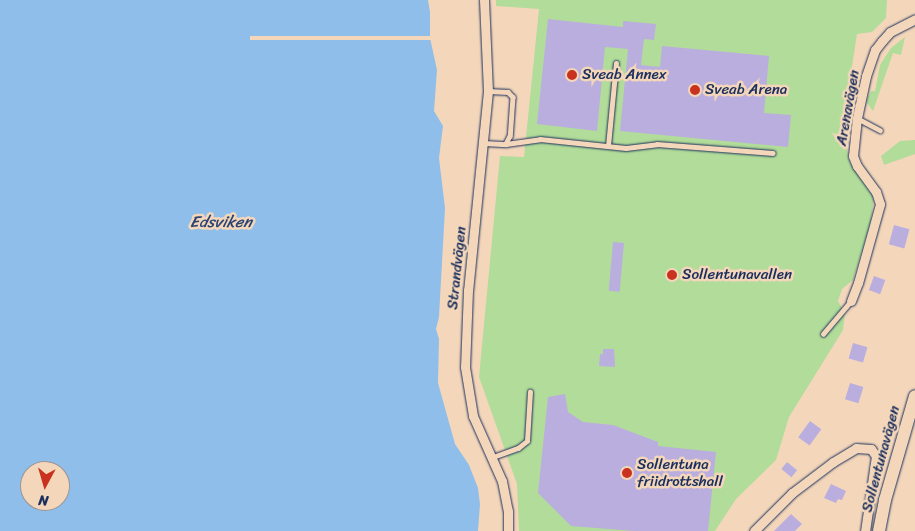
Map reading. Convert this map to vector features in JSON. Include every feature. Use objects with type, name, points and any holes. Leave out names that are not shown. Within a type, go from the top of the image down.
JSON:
[{"type":"street","name":"Strandvägen","points":[[484,0],[488,91],[468,290],[465,367],[473,416],[502,480],[508,511],[508,531]]},
{"type":"street","name":"Arenavägen","points":[[851,301],[880,204],[876,192],[862,173],[853,156],[857,118],[866,76],[875,50],[890,32],[915,19]]},
{"type":"street","name":"Sollentunavägen","points":[[879,531],[885,500],[915,396]]},
{"type":"street","points":[[754,531],[792,493],[833,462],[856,448],[871,449],[876,456],[866,531]]},
{"type":"lane","points":[[608,146],[616,63]]},
{"type":"lane","points":[[488,91],[508,92],[513,97],[510,136],[506,144]]},
{"type":"lane","points":[[857,118],[880,130]]},
{"type":"lane","points":[[484,143],[506,144],[540,139],[626,148],[657,144],[774,153]]},
{"type":"lane","points":[[823,334],[851,301]]},
{"type":"lane","points":[[493,457],[518,448],[527,441],[530,392]]},
{"type":"green space","name":"Sollentunavallen","points":[[496,0],[887,0],[886,18],[872,32],[857,34],[850,79],[847,151],[850,163],[874,194],[871,223],[853,280],[842,289],[838,301],[845,313],[843,330],[789,417],[776,460],[736,499],[715,531],[519,531],[517,484],[479,377],[500,156],[524,157],[539,9],[496,6]]},
{"type":"green space","points":[[905,37],[901,55],[893,53],[873,111],[867,103],[867,99],[871,91],[875,91],[880,65],[891,48]]},
{"type":"green space","points":[[915,140],[915,154],[884,165],[881,156],[900,141]]},
{"type":"water","name":"Edsviken","points":[[0,0],[428,0],[430,38],[437,70],[434,111],[443,126],[439,158],[445,208],[439,317],[436,329],[439,339],[438,383],[455,444],[469,465],[478,488],[480,504],[478,531],[0,531]]},
{"type":"pier","points":[[250,36],[431,36],[431,40],[250,40]]},
{"type":"building","name":"Sveab Arena","points":[[548,19],[623,27],[623,21],[656,24],[654,40],[644,39],[641,65],[660,67],[662,46],[769,56],[764,113],[791,115],[788,147],[620,131],[628,49],[605,47],[597,131],[537,124]]},
{"type":"building","points":[[894,225],[909,229],[904,248],[889,244]]},
{"type":"building","points":[[613,242],[624,243],[620,292],[609,291]]},
{"type":"building","points":[[874,276],[885,280],[880,294],[869,290]]},
{"type":"building","points":[[853,343],[867,347],[863,363],[849,358]]},
{"type":"building","points":[[603,349],[614,349],[615,367],[599,366],[600,354],[603,354]]},
{"type":"building","points":[[850,383],[863,387],[858,403],[845,399]]},
{"type":"building","name":"Sollentuna friidrottshall","points":[[565,394],[568,412],[583,422],[613,425],[658,442],[658,446],[716,452],[708,531],[634,531],[571,526],[538,493],[548,397]]},
{"type":"building","points":[[810,421],[821,429],[810,445],[798,437]]},
{"type":"building","points":[[787,462],[797,470],[791,477],[781,469]]},
{"type":"building","points":[[831,484],[846,491],[842,500],[838,499],[836,503],[824,498]]},
{"type":"building","points":[[791,514],[802,524],[795,531],[774,531]]},
{"type":"place","name":"Sveab Annex","points":[[572,75]]},
{"type":"place","name":"Sveab Arena","points":[[695,90]]},
{"type":"place","name":"Sollentunavallen","points":[[672,275]]},
{"type":"place","name":"Sollentuna friidrottshall","points":[[627,473]]}]
